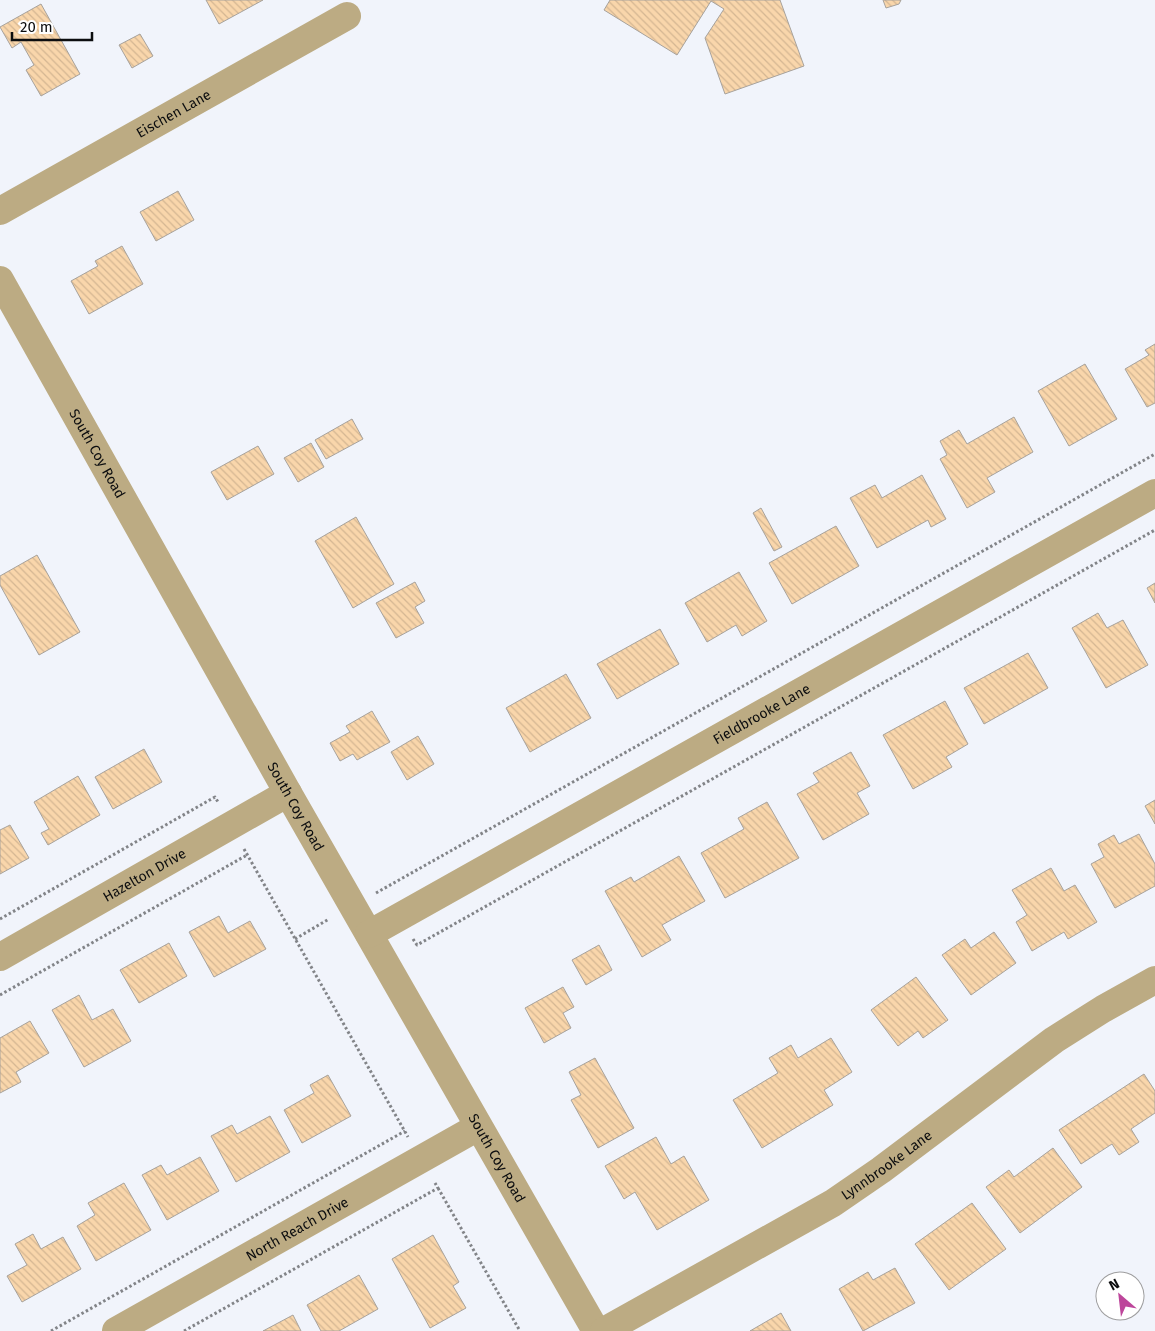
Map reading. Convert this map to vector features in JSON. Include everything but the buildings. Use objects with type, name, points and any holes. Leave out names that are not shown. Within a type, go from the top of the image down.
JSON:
[{"type":"street","name":"Eischen Lane","points":[[0,211],[347,16]]},
{"type":"street","name":"South Coy Road","points":[[0,280],[288,793],[596,1331]]},
{"type":"street","name":"Fieldbrooke Lane","points":[[369,934],[1155,493]]},
{"type":"street","name":"Hazelton Drive","points":[[0,957],[288,793]]},
{"type":"street","name":"Lynnbrooke Lane","points":[[604,1331],[800,1223],[839,1199],[1054,1040],[1103,1009],[1155,980]]},
{"type":"street","name":"North Reach Drive","points":[[116,1331],[478,1127]]},
{"type":"path","points":[[1155,454],[385,888],[417,946],[1155,530]]},
{"type":"path","points":[[0,995],[247,855]]},
{"type":"path","points":[[50,1331],[405,1132],[295,938]]},
{"type":"path","points":[[438,1188],[520,1331]]}]
